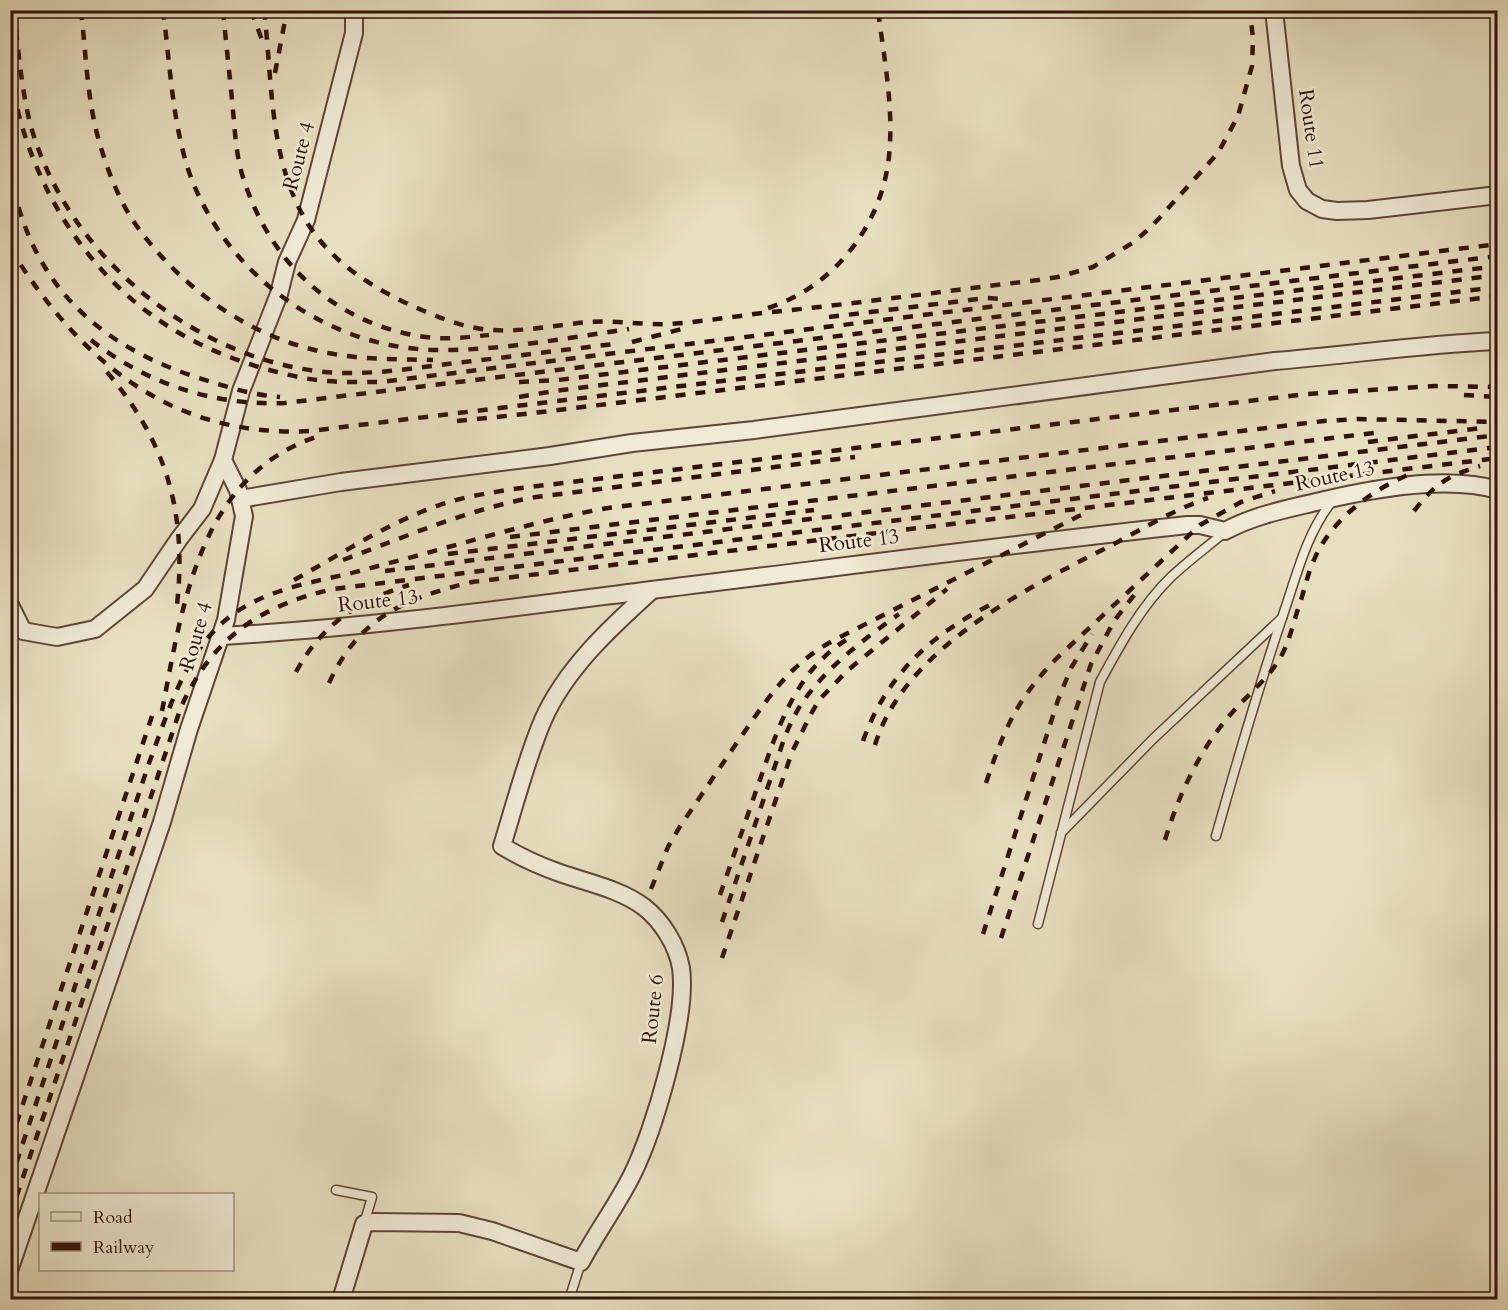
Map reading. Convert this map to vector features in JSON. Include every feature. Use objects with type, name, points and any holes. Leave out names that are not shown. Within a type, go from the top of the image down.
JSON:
[{"type":"street","name":"Route 4","points":[[10,1268],[162,822],[189,729],[226,620],[244,516],[238,490],[223,460],[241,391],[279,294],[287,262],[306,219],[354,33],[354,10]]},
{"type":"street","name":"Route 11","points":[[1274,10],[1291,166],[1298,190],[1307,201],[1322,209],[1353,212],[1497,195]]},
{"type":"street","points":[[240,499],[341,482],[529,459],[632,443],[754,430],[1275,361],[1357,354],[1432,344],[1497,341]]},
{"type":"street","points":[[10,605],[23,631],[57,637],[95,629],[145,589],[179,538],[202,509],[223,460]]},
{"type":"street","name":"Route 13","points":[[221,636],[392,623],[1014,544],[1187,525],[1200,525],[1226,531],[1242,522],[1267,514],[1335,497],[1380,489],[1437,485],[1475,486],[1497,490]]},
{"type":"street","name":"Route 6","points":[[581,1262],[620,1199],[646,1142],[674,1043],[679,1014],[681,970],[677,952],[667,933],[647,909],[635,900],[557,872],[502,846],[544,718],[587,654],[652,590]]},
{"type":"street","points":[[341,1299],[364,1224],[391,1221],[459,1222],[503,1234],[581,1262]]},
{"type":"lane","points":[[1215,836],[1282,618],[1314,530],[1323,512],[1335,497]]},
{"type":"lane","points":[[1038,924],[1100,682],[1140,615],[1164,585],[1226,531]]},
{"type":"lane","points":[[1061,833],[1152,740],[1282,618]]},
{"type":"lane","points":[[336,1190],[372,1197],[364,1224]]},
{"type":"lane","points":[[569,1299],[581,1262]]},
{"type":"railway","points":[[14,10],[27,109],[47,170],[72,215],[104,255],[141,291],[182,322],[228,346],[276,363],[341,373],[391,371],[614,344]]},
{"type":"railway","points":[[81,10],[92,109],[106,163],[130,216],[174,270],[196,290],[245,323],[299,346],[354,357],[433,360]]},
{"type":"railway","points":[[163,10],[175,112],[189,172],[205,209],[227,243],[254,273],[285,298],[319,320],[356,336],[395,346],[435,350],[508,346],[629,329]]},
{"type":"railway","points":[[223,10],[236,142],[242,174],[254,205],[269,234],[287,261],[309,284],[334,303],[362,319],[393,330],[426,337],[458,338],[489,335]]},
{"type":"railway","points":[[251,10],[262,40]]},
{"type":"railway","points":[[264,10],[273,112],[282,162],[290,187],[310,228],[337,258],[369,283],[424,311],[456,323],[490,330],[532,329],[599,322],[659,324],[692,322],[1038,280],[1093,267],[1134,242],[1152,226],[1218,153],[1238,116],[1252,66],[1253,39],[1250,10]]},
{"type":"railway","points":[[275,73],[287,10]]},
{"type":"railway","points":[[768,308],[814,285],[833,269],[851,250],[876,206],[884,181],[890,138],[888,83],[878,10]]},
{"type":"railway","points":[[10,70],[27,141],[40,175],[57,208],[76,238],[99,267],[125,293],[153,316],[206,347],[264,369],[323,381],[381,382],[1498,244]]},
{"type":"railway","points":[[10,168],[19,207],[32,242],[49,274],[70,301],[96,325],[125,345],[159,363],[227,387],[280,397]]},
{"type":"railway","points":[[10,248],[37,289],[67,325],[99,357],[134,385],[172,406],[214,421],[260,430],[310,431],[1498,287]]},
{"type":"railway","points":[[91,340],[135,369],[182,389],[233,401],[285,403],[1498,256]]},
{"type":"railway","points":[[519,382],[558,380],[1498,266]]},
{"type":"railway","points":[[519,397],[1498,275]]},
{"type":"railway","points":[[457,421],[1498,296]]},
{"type":"railway","points":[[829,317],[987,298],[1004,299]]},
{"type":"railway","points":[[632,342],[682,329]]},
{"type":"railway","points":[[107,372],[145,425],[168,481],[179,540],[177,605]]},
{"type":"railway","points":[[294,580],[406,518],[462,498],[513,489],[1307,394],[1435,386],[1498,387]]},
{"type":"railway","points":[[1464,395],[1498,397]]},
{"type":"railway","points":[[10,1182],[169,708],[185,672],[206,640],[219,626],[244,607],[303,584],[361,571],[531,525],[608,508],[1324,421],[1358,419],[1498,422]]},
{"type":"railway","points":[[1368,442],[1481,428]]},
{"type":"railway","points":[[510,537],[1382,432]]},
{"type":"railway","points":[[162,711],[189,586],[204,547],[223,511],[248,479],[281,453],[322,435]]},
{"type":"railway","points":[[385,571],[1498,435]]},
{"type":"railway","points":[[10,1216],[181,707],[208,661],[224,643],[261,615],[307,596],[333,589],[1498,447]]},
{"type":"railway","points":[[343,560],[462,516],[511,502],[855,457]]},
{"type":"railway","points":[[329,683],[341,660],[370,626],[387,614],[426,595],[472,582],[1498,458]]},
{"type":"railway","points":[[1414,511],[1442,482],[1480,466]]},
{"type":"railway","points":[[1165,840],[1191,774],[1209,743],[1230,715],[1268,675],[1283,653],[1310,570],[1331,531],[1370,496],[1415,472]]},
{"type":"railway","points":[[986,783],[1013,716],[1032,687],[1057,658],[1200,525],[1241,502],[1275,491]]},
{"type":"railway","points":[[875,745],[890,710],[913,679],[941,650],[974,624],[1045,580],[1172,513],[1208,498]]},
{"type":"railway","points":[[448,554],[814,510]]},
{"type":"railway","points":[[651,889],[668,847],[679,828],[768,698],[804,660],[836,639],[1090,512]]},
{"type":"railway","points":[[296,672],[317,640],[343,616],[373,599],[409,585]]},
{"type":"railway","points":[[722,958],[792,752],[819,700],[848,670],[947,589]]},
{"type":"railway","points":[[1001,938],[1091,664],[1114,621],[1135,594]]},
{"type":"railway","points":[[863,741],[885,695],[915,658],[952,627],[996,602]]},
{"type":"railway","points":[[722,922],[783,742],[797,711],[810,692],[833,667],[899,614]]},
{"type":"railway","points":[[983,934],[1058,700],[1071,668],[1092,634]]},
{"type":"railway","points":[[720,895],[788,707],[812,670],[827,654],[846,640]]},
{"type":"railway","points":[[10,1143],[152,716]]}]
